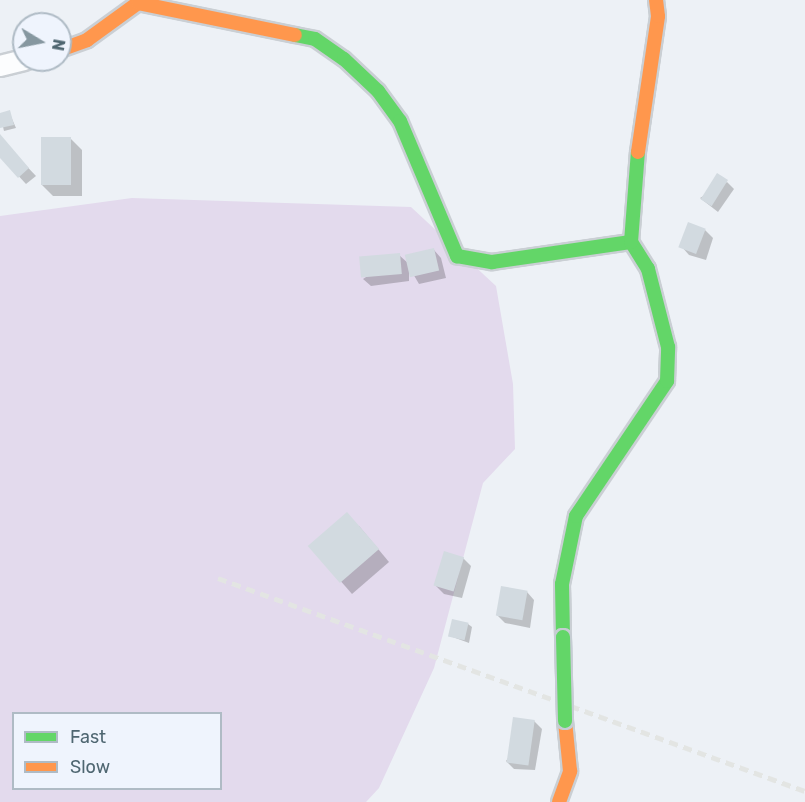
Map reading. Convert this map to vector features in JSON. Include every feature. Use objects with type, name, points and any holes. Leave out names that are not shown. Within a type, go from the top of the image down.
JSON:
[{"type":"street","points":[[559,802],[570,771],[565,721],[562,585],[576,516],[667,381],[668,347],[648,269],[631,242],[641,121],[658,16],[656,0]]},
{"type":"street","points":[[72,46],[87,40],[138,1],[315,39],[344,59],[378,91],[400,121],[457,256],[492,262],[631,242]]},
{"type":"shaded area","points":[[132,198],[411,207],[496,286],[513,384],[515,449],[483,483],[434,668],[379,788],[366,802],[0,802],[0,216]]},
{"type":"building","points":[[10,110],[14,125],[0,128],[0,113]]},
{"type":"building","points":[[0,134],[29,168],[18,178],[0,158]]},
{"type":"building","points":[[41,137],[71,137],[71,185],[41,185]]},
{"type":"building","points":[[717,173],[728,180],[712,206],[701,199]]},
{"type":"building","points":[[688,222],[706,229],[696,254],[678,247]]},
{"type":"building","points":[[434,248],[439,270],[410,277],[405,255]]},
{"type":"building","points":[[400,253],[402,274],[361,277],[359,257]]},
{"type":"building","points":[[347,512],[379,549],[340,583],[308,546]]},
{"type":"building","points":[[444,551],[464,557],[454,592],[433,585]]},
{"type":"building","points":[[501,586],[528,591],[522,620],[496,616]]},
{"type":"building","points":[[452,619],[469,623],[465,640],[448,637]]},
{"type":"building","points":[[513,717],[535,720],[528,766],[507,763]]},
{"type":"railway","points":[[218,578],[805,791]]},
{"type":"traffic: fast","points":[[295,35],[315,39],[344,59],[378,91],[400,121],[457,256],[492,262],[631,242]]},
{"type":"traffic: fast","points":[[563,637],[562,584],[576,516],[667,381],[668,347],[648,269],[631,242],[638,152]]},
{"type":"traffic: fast","points":[[563,637],[565,721]]},
{"type":"traffic: slow","points":[[638,152],[658,16],[656,0]]},
{"type":"traffic: slow","points":[[72,46],[87,40],[138,3],[295,35]]},
{"type":"traffic: slow","points":[[559,802],[570,771],[565,721]]}]
